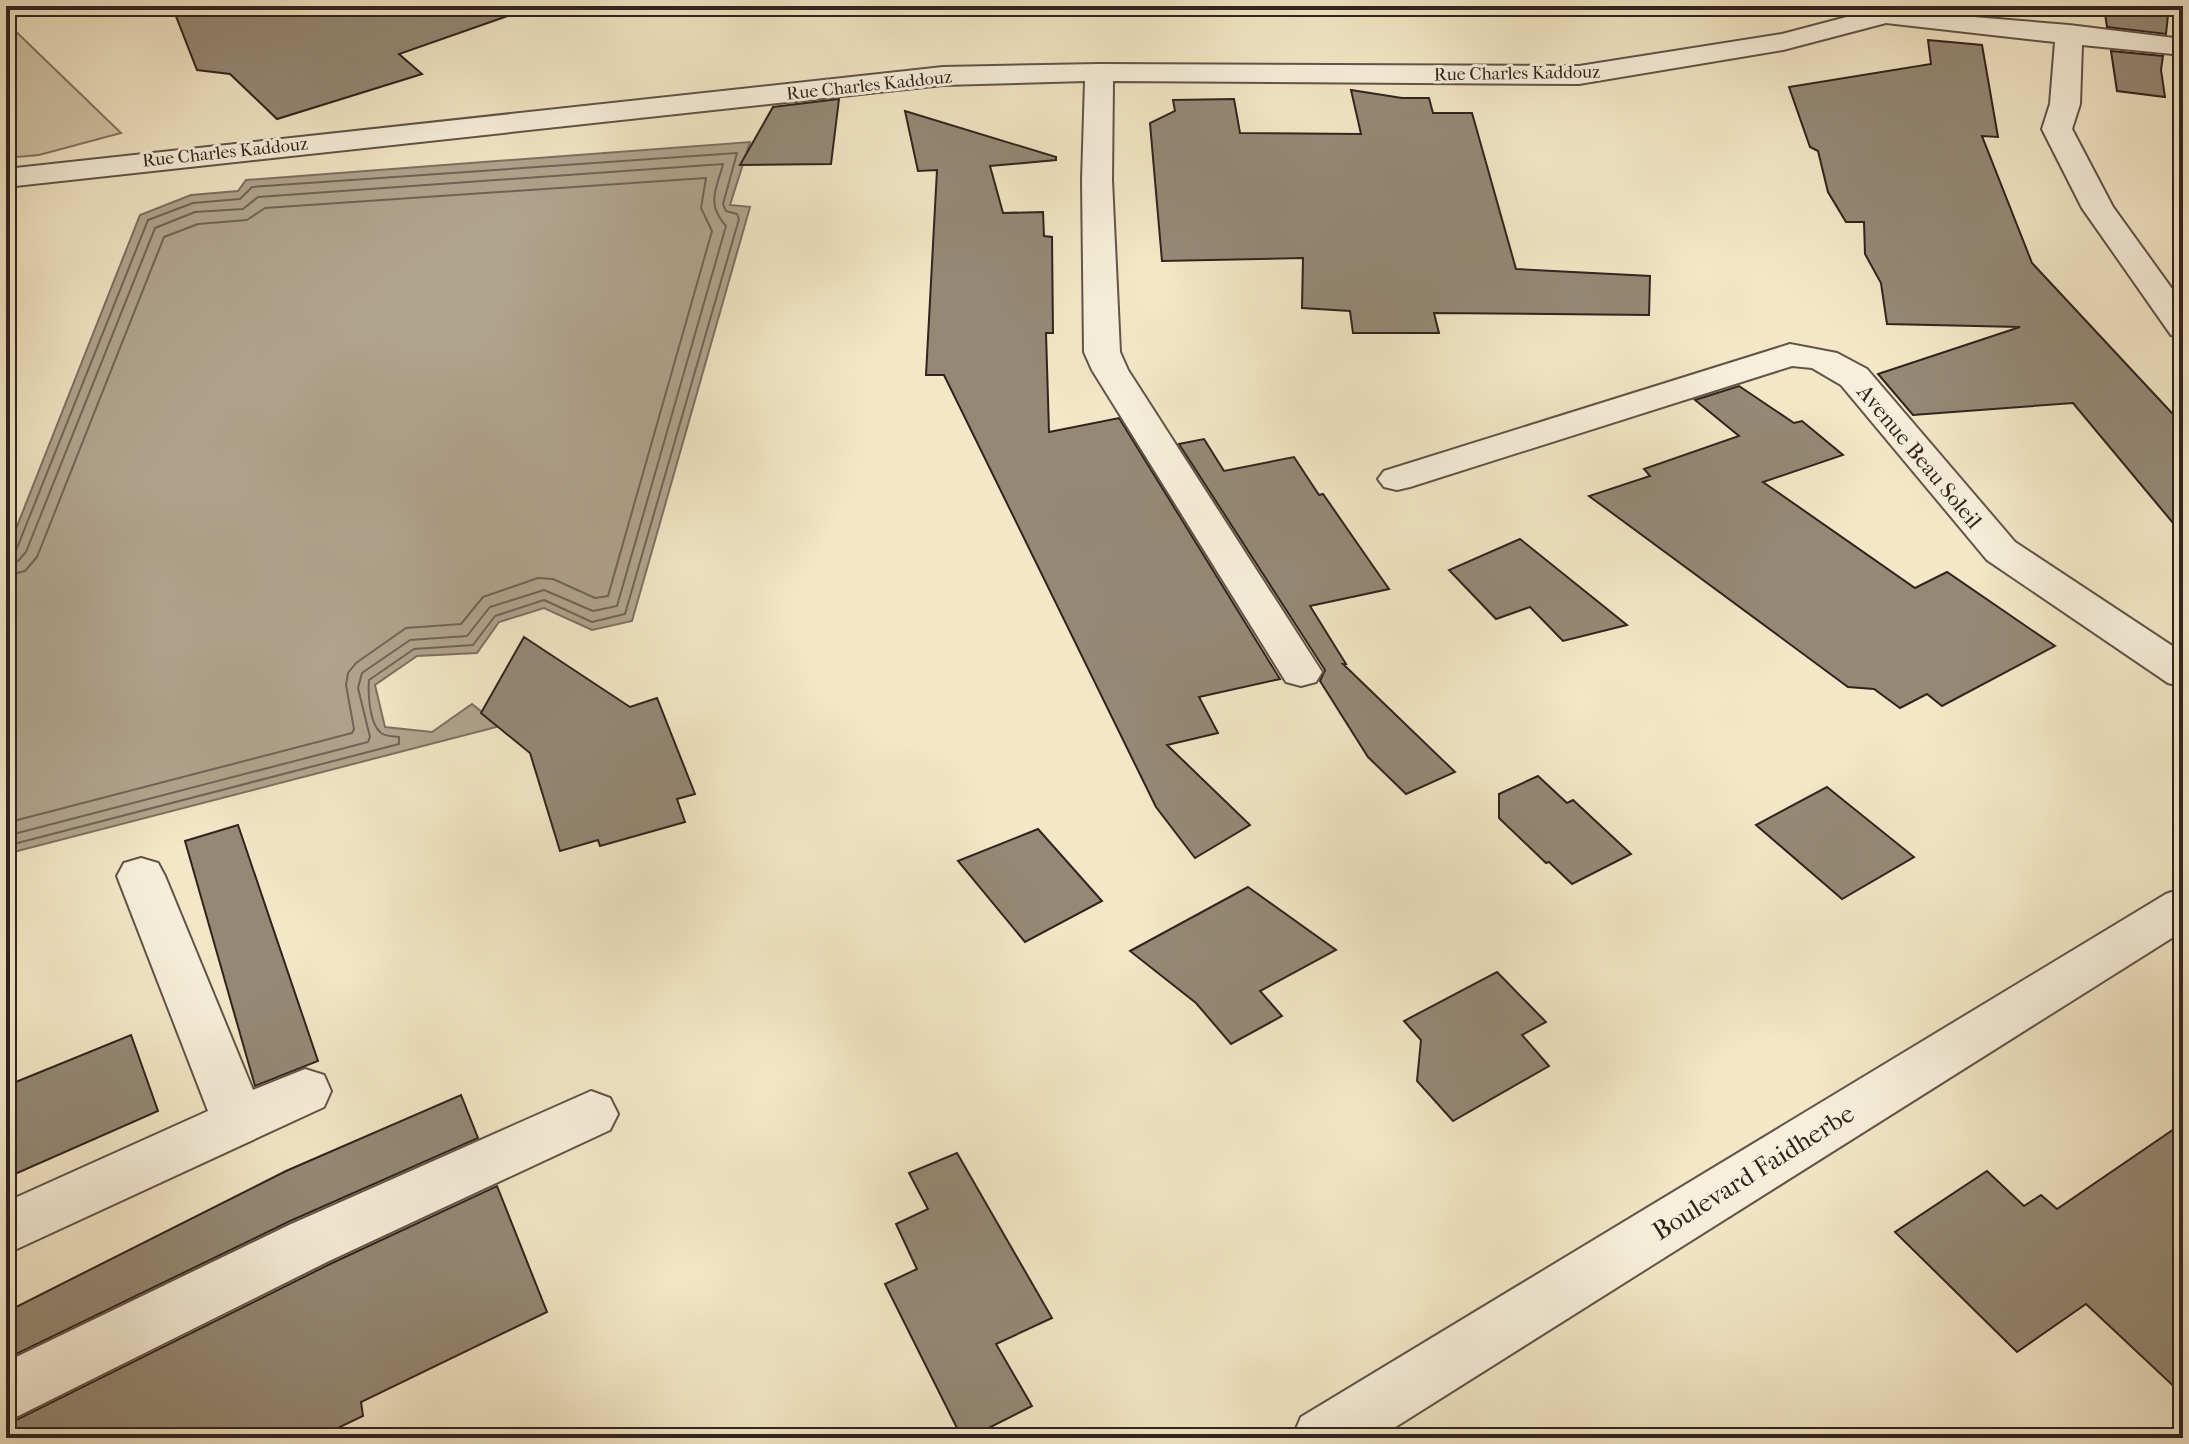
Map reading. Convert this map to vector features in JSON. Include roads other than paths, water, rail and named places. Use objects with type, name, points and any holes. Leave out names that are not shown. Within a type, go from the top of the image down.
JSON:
[{"type":"street","name":"Rue Charles Kaddouz","points":[[1735,49],[1830,6]]},
{"type":"street","points":[[1849,6],[1895,14]]},
{"type":"street","name":"Rue Charles Kaddouz","points":[[1923,6],[2061,32]]},
{"type":"street","name":"Rue Charles Kaddouz","points":[[6,178],[943,76],[1099,72],[1579,75],[1783,42],[1895,14],[1965,26],[2061,32],[2183,47]]},
{"type":"street","points":[[2061,32],[2065,104],[2057,129],[2098,208],[2183,328]]},
{"type":"street","points":[[1099,72],[1097,180],[1102,352],[1110,370],[1301,672]]},
{"type":"street","points":[[6,197],[85,184]]},
{"type":"street","name":"Avenue Beau Soleil","points":[[1397,479],[1790,355],[1806,355],[1840,367],[1854,377],[2001,551],[2183,673]]},
{"type":"street","points":[[141,876],[239,1121]]},
{"type":"street","name":"Boulevard Faidherbe","points":[[1323,1438],[2183,907]]},
{"type":"street","points":[[6,1229],[305,1091]]},
{"type":"street","points":[[6,1393],[309,1243],[591,1114]]},
{"type":"water","points":[[750,142],[730,205],[750,207],[632,621],[592,630],[544,608],[499,622],[477,653],[417,656],[375,685],[385,727],[432,732],[472,704],[500,726],[6,854],[6,554],[140,215],[191,195],[238,191],[246,180]]}]
